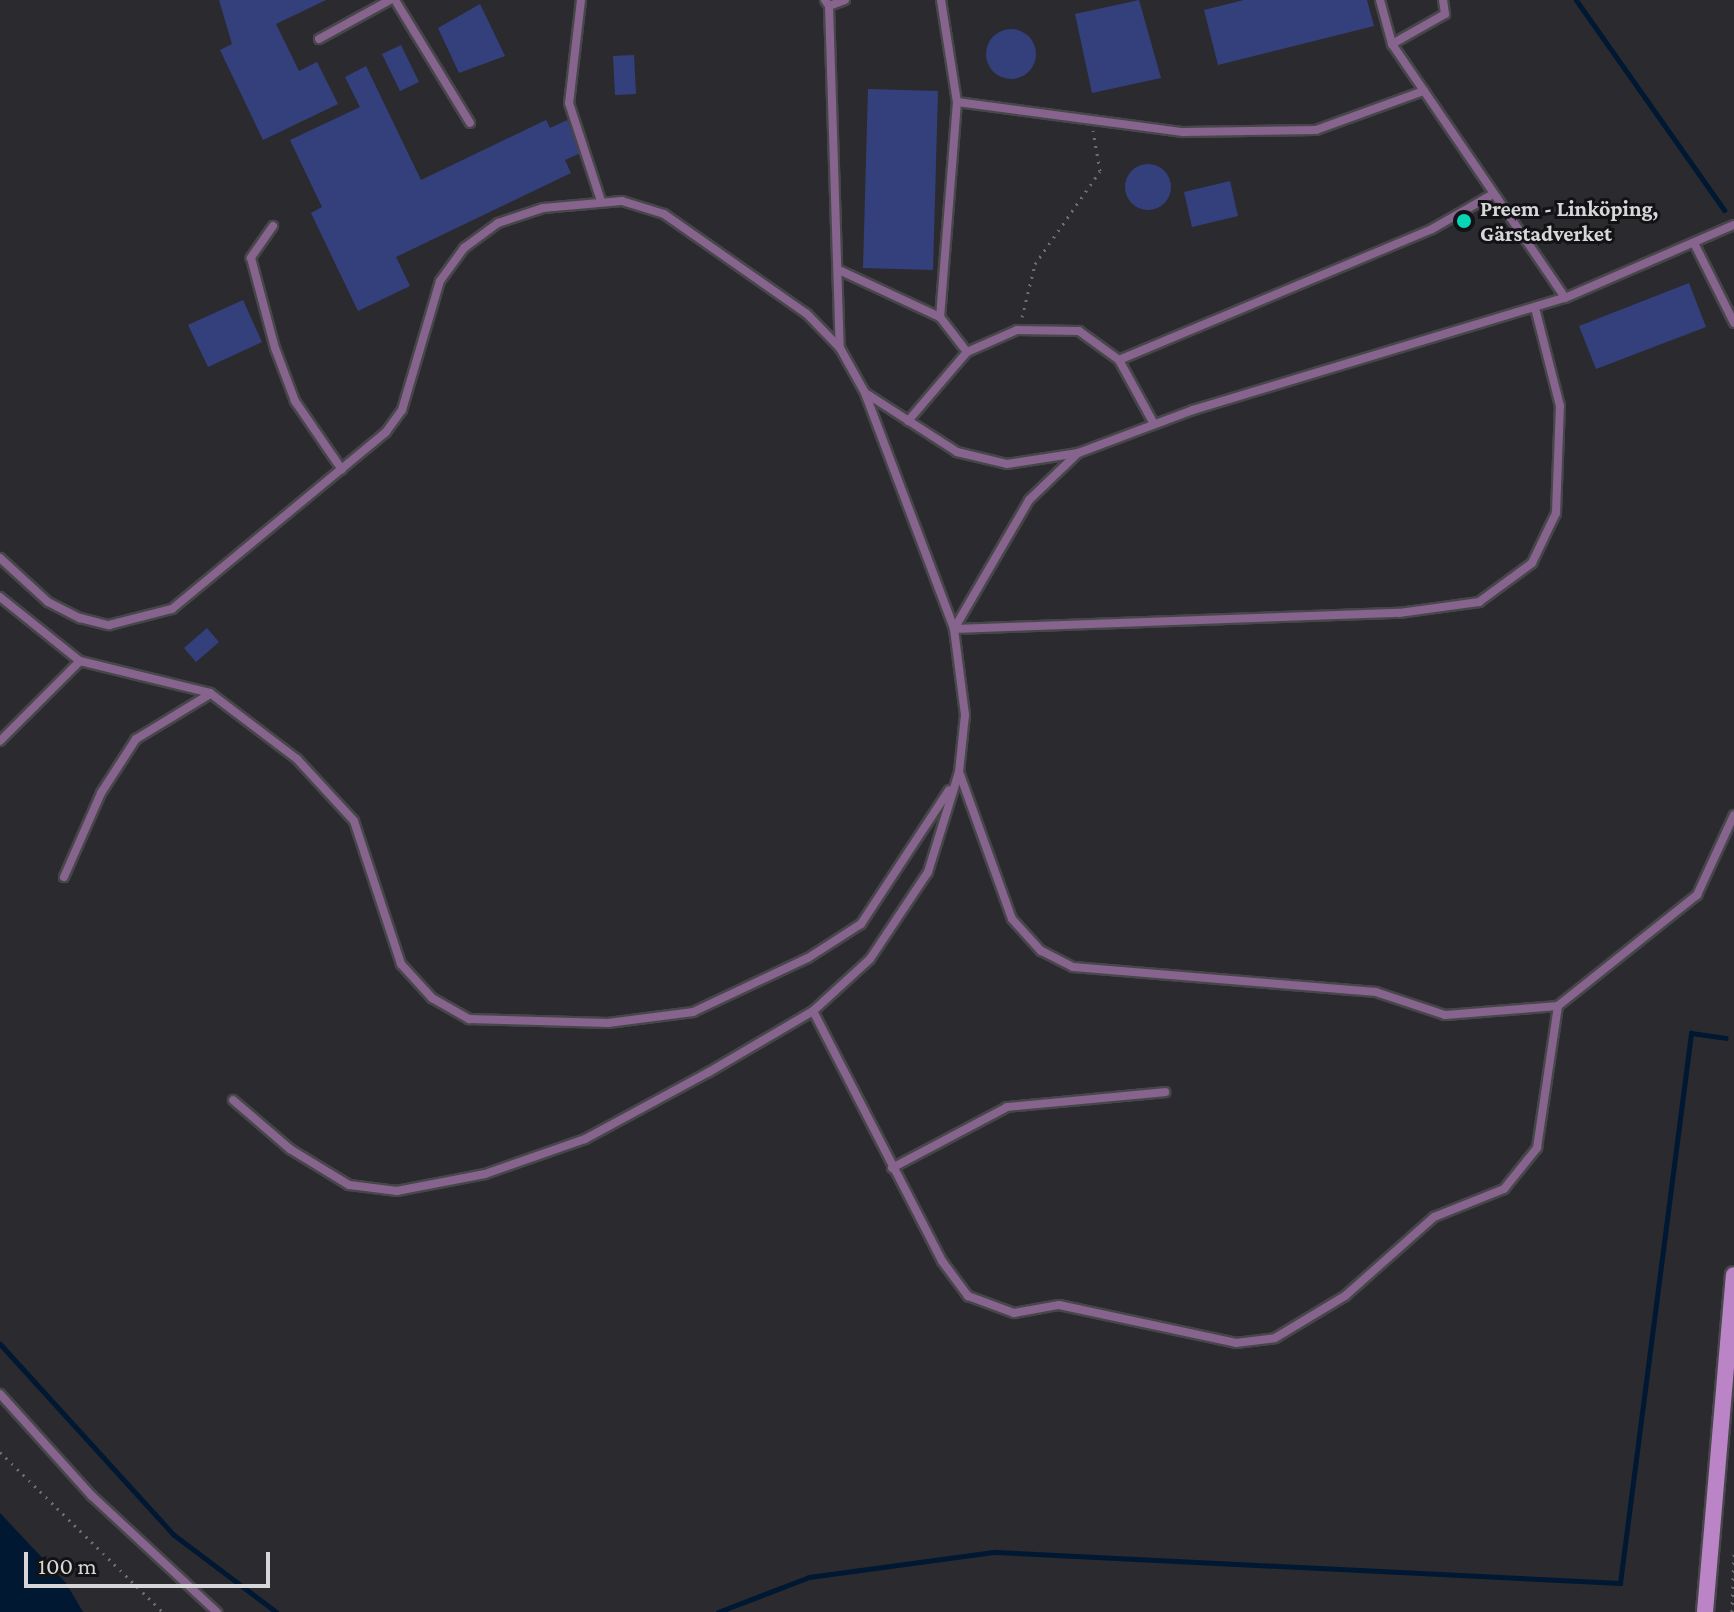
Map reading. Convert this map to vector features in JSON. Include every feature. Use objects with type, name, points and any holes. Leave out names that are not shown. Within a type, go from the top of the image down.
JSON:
[{"type":"street","points":[[1705,1612],[1734,1275]]},
{"type":"lane","points":[[319,39],[392,0],[470,123]]},
{"type":"lane","points":[[581,0],[569,103],[601,201]]},
{"type":"lane","points":[[840,348],[827,3],[845,0]]},
{"type":"lane","points":[[940,317],[957,102],[941,0]]},
{"type":"lane","points":[[1380,0],[1392,44],[1565,298]]},
{"type":"lane","points":[[1392,44],[1445,14],[1443,0]]},
{"type":"lane","points":[[957,102],[1183,132],[1316,130],[1424,91]]},
{"type":"lane","points":[[1119,360],[1432,229],[1493,194]]},
{"type":"lane","points":[[0,558],[48,602],[80,618],[109,625],[142,620],[202,588],[342,470],[402,410],[440,281],[464,248],[498,223],[543,208],[601,201],[664,214],[713,243],[840,348],[865,393],[954,629],[965,715],[959,772],[928,872],[870,959],[813,1011],[585,1139],[485,1174],[397,1191],[349,1185],[290,1149],[233,1100]]},
{"type":"lane","points":[[865,393],[957,452],[1007,464],[1078,453],[1154,424],[1536,312],[1695,245],[1734,225]]},
{"type":"lane","points":[[273,226],[251,258],[275,348],[295,401],[342,470]]},
{"type":"lane","points":[[1695,245],[1734,323]]},
{"type":"lane","points":[[839,270],[940,317],[967,352]]},
{"type":"lane","points":[[954,629],[1399,613],[1479,602],[1532,563],[1556,513],[1560,406],[1536,312]]},
{"type":"lane","points":[[908,421],[967,352],[1017,330],[1079,331],[1119,360],[1154,424]]},
{"type":"lane","points":[[954,629],[1029,500],[1078,453]]},
{"type":"lane","points":[[0,597],[80,661],[210,693],[297,759],[354,821],[401,964],[432,998],[469,1019],[513,1025],[693,1012],[808,958],[861,924],[959,772]]},
{"type":"lane","points":[[0,741],[80,661]]},
{"type":"lane","points":[[64,877],[101,793],[136,739],[210,693]]},
{"type":"lane","points":[[959,772],[1012,919],[1041,951],[1073,967],[1376,992],[1445,1015],[1558,1006],[1697,895],[1734,815]]},
{"type":"lane","points":[[813,1011],[892,1168],[968,1296],[1014,1313],[1059,1305],[1236,1343],[1275,1338],[1345,1296],[1434,1217],[1504,1189],[1537,1148],[1558,1006]]},
{"type":"lane","points":[[892,1168],[1007,1107],[1165,1092]]},
{"type":"lane","points":[[0,1394],[92,1496],[217,1612]]},
{"type":"path","points":[[1017,330],[1035,264],[1100,171],[1091,120]]},
{"type":"path","points":[[0,1452],[163,1612]]},
{"type":"path","points":[[1732,1612],[1734,1554]]},
{"type":"water","points":[[0,1513],[66,1583],[83,1612],[0,1612]]},
{"type":"building","points":[[219,0],[326,0],[276,24],[299,71],[317,62],[338,104],[263,140],[220,50],[232,44]]},
{"type":"building","points":[[1139,0],[1161,78],[1092,93],[1075,14]]},
{"type":"building","points":[[1244,0],[1367,0],[1374,26],[1218,65],[1204,10]]},
{"type":"building","points":[[480,4],[505,56],[459,73],[438,28]]},
{"type":"building","points":[[1011,29],[1029,36],[1036,54],[1029,72],[1011,79],[993,72],[986,54],[993,36]]},
{"type":"building","points":[[401,45],[419,82],[400,91],[382,54]]},
{"type":"building","points":[[634,55],[636,94],[615,95],[613,56]]},
{"type":"building","points":[[366,66],[421,180],[546,120],[550,128],[567,120],[583,152],[565,160],[571,173],[396,257],[410,286],[358,311],[311,213],[322,207],[290,140],[360,107],[345,77]]},
{"type":"building","points":[[868,89],[938,91],[933,270],[863,268]]},
{"type":"building","points":[[1148,164],[1157,165],[1164,171],[1170,178],[1170,196],[1164,203],[1157,209],[1148,210],[1139,209],[1132,203],[1126,196],[1125,187],[1126,178],[1132,171],[1139,165]]},
{"type":"building","points":[[1230,181],[1238,216],[1192,227],[1184,192]]},
{"type":"building","points":[[1689,283],[1706,327],[1596,369],[1579,326]]},
{"type":"building","points":[[243,300],[262,342],[208,367],[188,325]]},
{"type":"building","points":[[207,628],[219,642],[196,662],[184,648]]},
{"type":"waterway","points":[[1576,0],[1724,210]]},
{"type":"waterway","points":[[718,1612],[809,1577],[995,1552],[1620,1583],[1691,1033],[1726,1038]]},
{"type":"waterway","points":[[0,1344],[174,1535],[276,1612]]},
{"type":"place","name":"Preem - Linköping, Gärstadverket","points":[[1464,221]]}]
